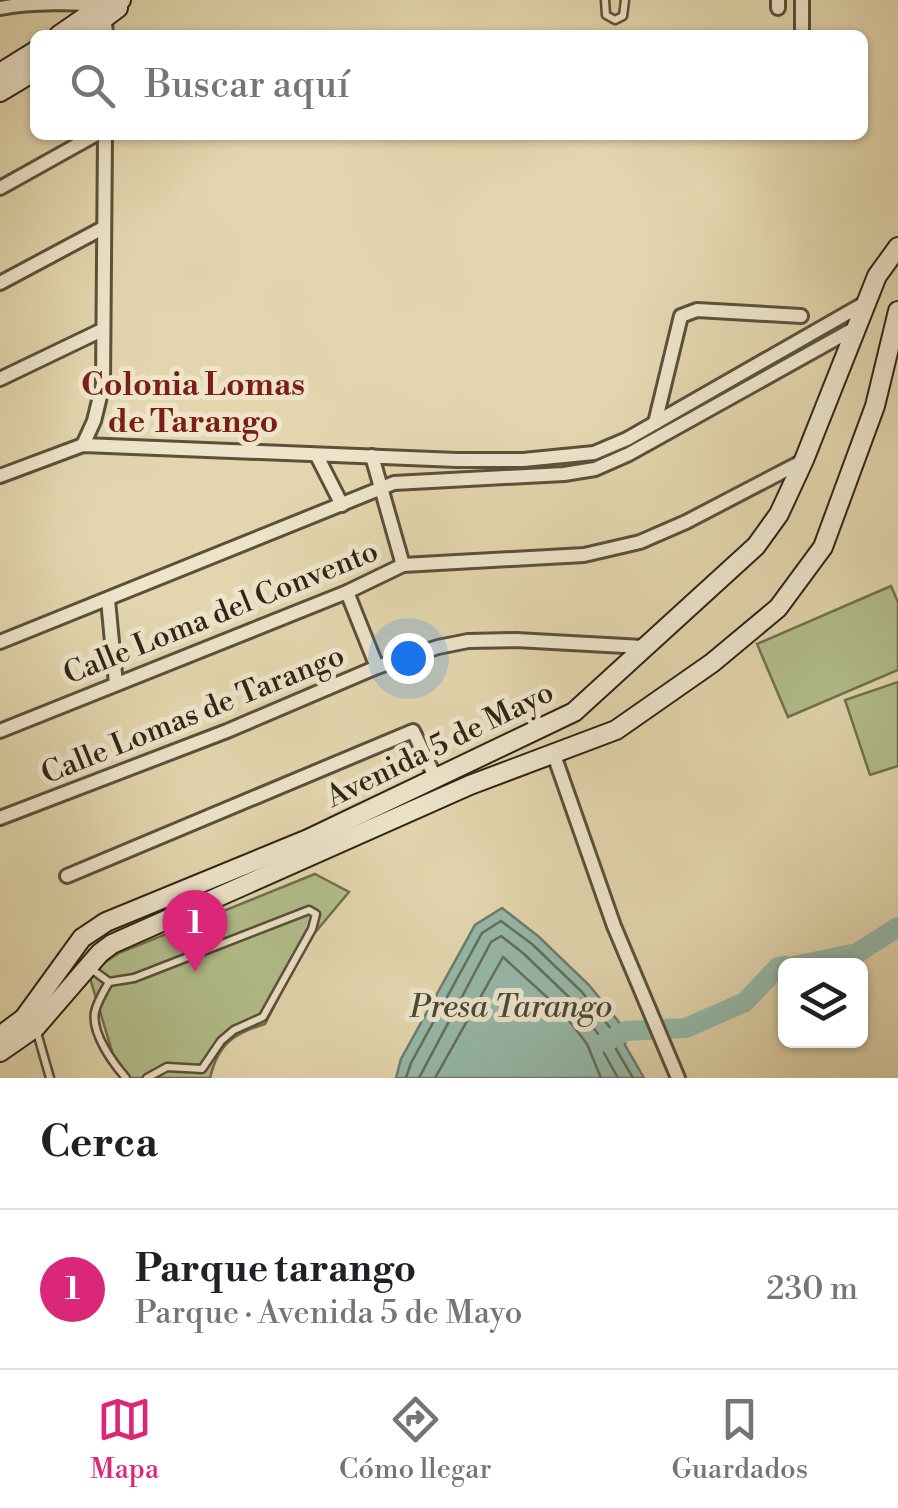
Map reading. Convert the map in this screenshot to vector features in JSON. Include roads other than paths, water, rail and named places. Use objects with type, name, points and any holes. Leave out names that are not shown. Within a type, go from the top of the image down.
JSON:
[{"type":"main road","points":[[105,19],[121,0]]},
{"type":"main road","points":[[73,30],[105,19],[129,0]]},
{"type":"main road","points":[[0,73],[30,55]]},
{"type":"main road","points":[[0,92],[30,73]]},
{"type":"main road","name":"Avenida 5 de Mayo","points":[[0,1036],[24,1018],[82,938],[106,922],[308,839],[436,780],[574,712],[603,688],[756,546],[779,514],[877,276],[898,247]]},
{"type":"main road","points":[[858,328],[898,263]]},
{"type":"main road","name":"Avenida 5 de Mayo","points":[[0,1052],[36,1028],[112,944],[470,785],[616,730],[712,662],[778,608],[822,547],[845,492],[875,406],[898,311]]},
{"type":"street","points":[[0,8],[91,0],[105,19]]},
{"type":"street","points":[[802,0],[802,30]]},
{"type":"street","points":[[0,188],[85,140]]},
{"type":"street","points":[[83,445],[94,422],[102,384],[105,140]]},
{"type":"street","points":[[0,284],[103,228]]},
{"type":"street","points":[[0,476],[83,445],[457,460],[594,453],[865,304]]},
{"type":"street","points":[[654,423],[681,316],[697,310],[801,316]]},
{"type":"street","points":[[0,642],[407,480],[525,477],[595,469],[858,328]]},
{"type":"street","points":[[0,380],[102,330]]},
{"type":"street","points":[[317,456],[342,505]]},
{"type":"street","points":[[372,456],[403,564]]},
{"type":"street","name":"Calle Loma del Convento","points":[[0,731],[346,592],[403,564],[584,554],[640,542],[804,460]]},
{"type":"street","points":[[346,592],[377,667]]},
{"type":"street","points":[[108,600],[116,684]]},
{"type":"street","name":"Calle Lomas de Tarango","points":[[0,818],[227,731],[377,667],[438,647],[468,641],[516,640],[643,647]]},
{"type":"street","points":[[66,876],[413,731],[436,780]]},
{"type":"street","points":[[554,755],[614,926],[676,1073]]},
{"type":"lane","points":[[604,0],[606,15],[615,20],[624,16],[625,0]]},
{"type":"lane","points":[[88,967],[109,982],[134,978],[309,910],[316,914],[312,929],[263,1017],[222,1040],[202,1070],[168,1067],[147,1078]]},
{"type":"lane","points":[[109,982],[96,1011],[96,1022],[114,1064],[126,1078]]},
{"type":"lane","points":[[36,1028],[50,1078]]},
{"type":"water","name":"Presa Tarango","points":[[502,908],[589,985],[626,1031],[625,1045],[644,1078],[396,1078],[401,1059],[475,925]]},
{"type":"waterway","points":[[833,958],[857,953],[898,927]]},
{"type":"waterway","points":[[605,1042],[626,1031],[686,1028],[745,1002],[778,967]]},
{"type":"place","name":"Parque tarango","points":[[195,972]]},
{"type":"district","name":"Colonia Lomas de Tarango","points":[[193,404]]}]
